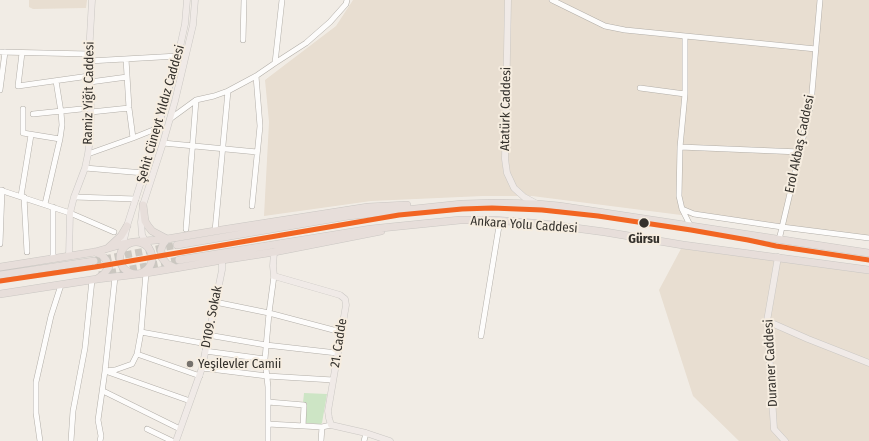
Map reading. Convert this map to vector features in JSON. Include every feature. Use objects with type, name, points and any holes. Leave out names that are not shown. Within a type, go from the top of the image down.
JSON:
[{"type":"highway","name":"Ankara Yolu Caddesi","points":[[177,245],[348,216],[462,204],[498,203],[537,204],[869,253]]},
{"type":"highway","points":[[0,267],[123,247],[134,242],[167,239],[368,207],[462,204]]},
{"type":"highway","points":[[143,205],[145,221],[148,226],[152,231],[167,239]]},
{"type":"highway","name":"Ankara Yolu Caddesi","points":[[179,260],[371,228],[460,220],[500,220],[615,233],[681,245],[869,270]]},
{"type":"highway","points":[[0,291],[95,278],[146,273],[274,252],[389,229],[422,224]]},
{"type":"highway","points":[[105,250],[121,236],[127,226]]},
{"type":"highway","points":[[167,239],[161,250],[162,258],[167,264],[176,268]]},
{"type":"highway","points":[[123,247],[120,254],[122,267],[129,273],[143,273],[150,266],[152,257],[149,248],[140,243],[134,242]]},
{"type":"highway","points":[[0,294],[61,285],[95,278],[104,274],[109,267],[102,255],[95,252]]},
{"type":"highway","points":[[0,275],[94,261]]},
{"type":"main road","name":"Ramiz Yiğit Caddesi","points":[[68,256],[70,213],[74,197],[85,168],[88,154],[91,110],[89,58],[92,0]]},
{"type":"main road","name":"Şehit Cüneyt Yıldız Caddesi","points":[[123,247],[127,226],[158,128],[178,56],[185,24],[187,0]]},
{"type":"main road","points":[[149,248],[142,235],[141,222],[143,205],[175,101],[193,25],[195,0]]},
{"type":"main road","name":"Atatürk Caddesi","points":[[508,0],[505,154],[507,173],[514,188],[524,197],[537,204]]},
{"type":"main road","points":[[274,252],[274,276]]},
{"type":"main road","name":"Duraner Caddesi","points":[[778,257],[767,321],[774,430],[784,440]]},
{"type":"main road","name":"D109. Sokak","points":[[176,441],[200,376],[222,270],[222,260]]},
{"type":"main road","name":"21. Cadde","points":[[274,276],[340,295],[345,299],[346,305],[328,411],[331,425]]},
{"type":"main road","points":[[767,321],[869,363]]},
{"type":"main road","points":[[331,425],[366,433],[389,441]]},
{"type":"street","points":[[242,40],[244,0]]},
{"type":"street","points":[[275,63],[282,0]]},
{"type":"street","points":[[170,119],[196,100],[228,92],[256,76],[306,43],[330,22],[346,4],[347,0]]},
{"type":"street","points":[[552,0],[605,26],[625,30],[816,49]]},
{"type":"street","name":"Erol Akbaş Caddesi","points":[[779,240],[811,104],[820,0]]},
{"type":"street","points":[[685,36],[685,94],[680,148],[679,196],[682,209],[691,227]]},
{"type":"street","points":[[0,90],[3,52],[126,59],[178,56]]},
{"type":"street","points":[[22,53],[18,86],[56,81],[127,77]]},
{"type":"street","points":[[126,59],[133,138]]},
{"type":"street","points":[[252,206],[260,126],[256,76]]},
{"type":"street","points":[[45,204],[62,125],[56,81]]},
{"type":"street","points":[[640,88],[685,94]]},
{"type":"street","points":[[215,231],[228,92]]},
{"type":"street","points":[[186,229],[196,100]]},
{"type":"street","points":[[33,114],[130,108]]},
{"type":"street","points":[[23,110],[23,134],[60,139]]},
{"type":"street","points":[[88,154],[158,128]]},
{"type":"street","points":[[27,252],[23,197],[31,135]]},
{"type":"street","points":[[163,143],[257,152]]},
{"type":"street","points":[[680,148],[800,152]]},
{"type":"street","points":[[85,168],[144,173]]},
{"type":"street","points":[[0,244],[1,190],[70,213],[114,232]]},
{"type":"street","points":[[74,197],[136,199]]},
{"type":"street","points":[[53,207],[53,258]]},
{"type":"street","points":[[682,209],[694,214],[869,238]]},
{"type":"street","points":[[481,336],[500,220]]},
{"type":"street","points":[[105,371],[115,370],[132,364],[137,354],[141,332],[146,273]]},
{"type":"street","points":[[268,441],[268,387],[265,359],[274,276]]},
{"type":"street","points":[[100,441],[101,436],[98,420],[115,277]]},
{"type":"street","points":[[71,441],[73,411],[85,348],[95,278]]},
{"type":"street","points":[[40,441],[36,413],[36,382],[51,316],[61,285]]},
{"type":"street","points":[[215,302],[269,313],[341,332]]},
{"type":"street","points":[[141,332],[207,344]]},
{"type":"street","points":[[208,335],[266,346],[337,353]]},
{"type":"street","points":[[205,351],[265,359]]},
{"type":"street","points":[[137,354],[200,376]]},
{"type":"street","points":[[202,368],[267,376],[333,380]]},
{"type":"street","points":[[105,371],[190,401]]},
{"type":"street","points":[[102,391],[180,429]]},
{"type":"street","points":[[268,402],[304,405],[303,426]]},
{"type":"street","points":[[268,424],[322,427],[331,425]]},
{"type":"street","points":[[321,441],[322,427]]},
{"type":"street","points":[[147,429],[172,441]]},
{"type":"street","points":[[364,441],[366,433]]},
{"type":"shaded area","points":[[29,0],[87,0],[86,8],[33,9],[29,7]]},
{"type":"shaded area","points":[[353,0],[869,0],[869,239],[532,196],[483,196],[371,201],[264,216],[269,122],[265,80],[336,26]]},
{"type":"shaded area","points":[[683,245],[869,271],[869,441],[739,441],[693,396],[659,290]]},
{"type":"green space","points":[[304,393],[327,394],[321,424],[305,423],[307,403],[303,403]]},
{"type":"tunnel","points":[[94,261],[177,245]]},
{"type":"tunnel","points":[[99,275],[179,260]]},
{"type":"transit line","points":[[0,281],[95,267],[399,215],[462,209],[492,208],[542,210],[598,216],[869,260]]},
{"type":"place","name":"Gürsu","points":[[644,223]]},
{"type":"place","name":"Yeşilevler Camii","points":[[190,364]]}]
